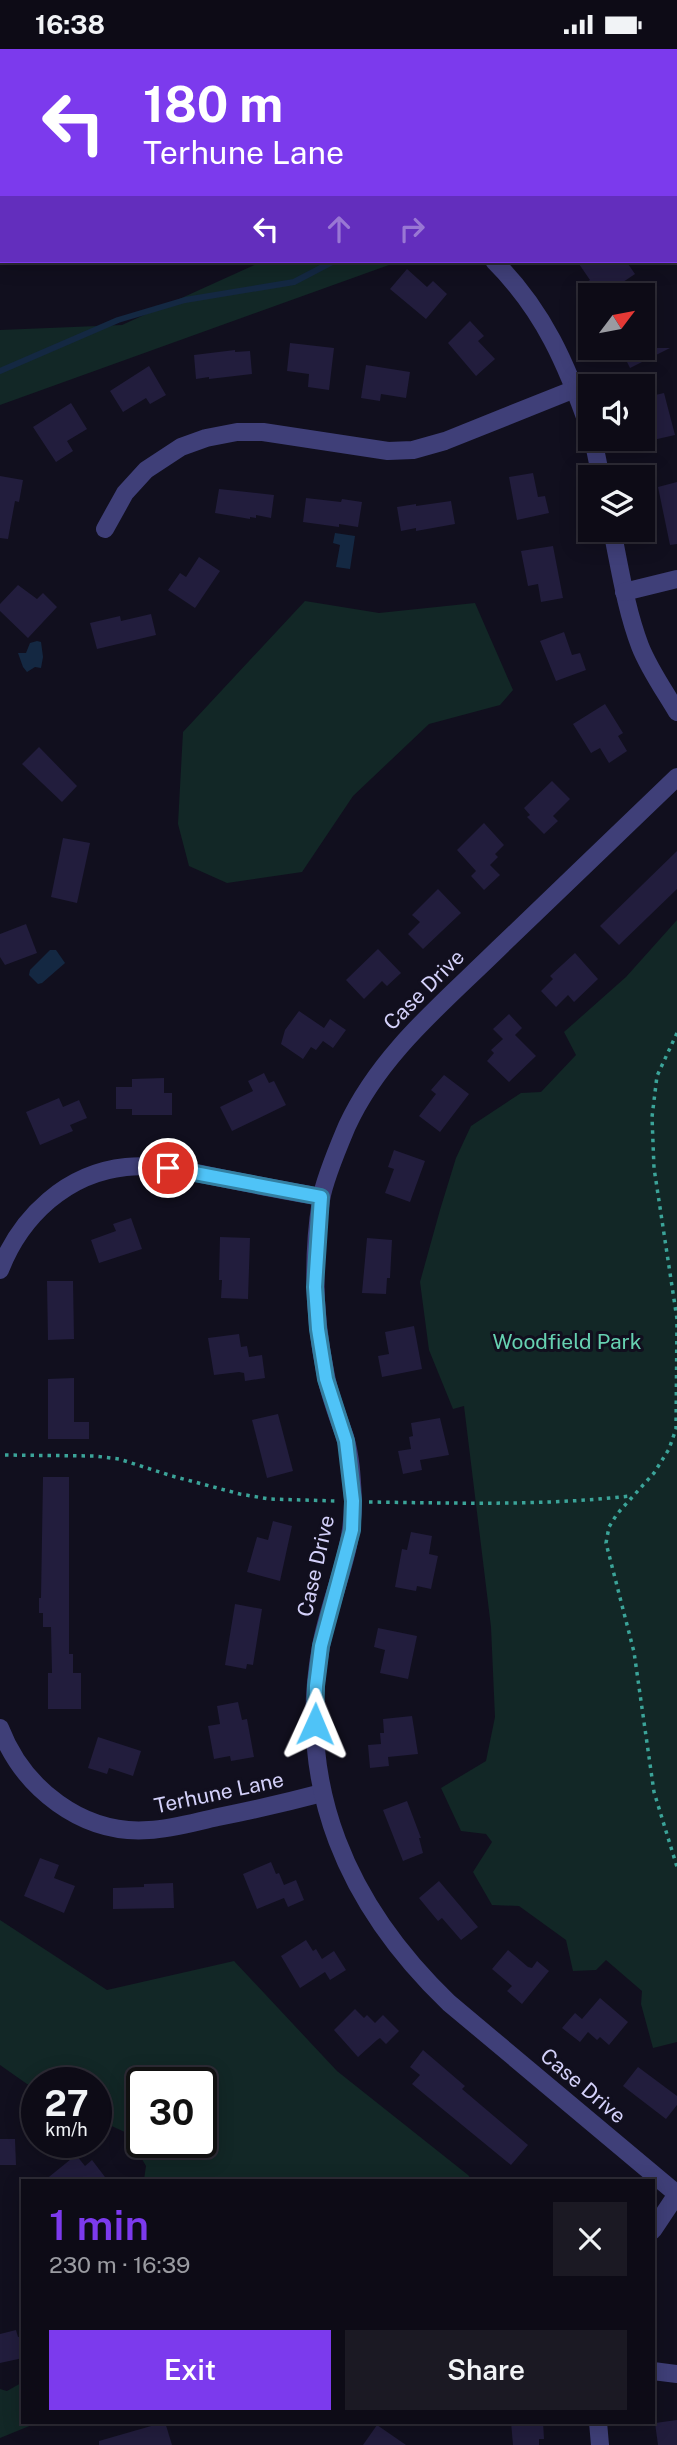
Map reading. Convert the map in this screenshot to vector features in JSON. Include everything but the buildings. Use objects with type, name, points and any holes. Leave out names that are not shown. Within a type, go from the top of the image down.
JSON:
[{"type":"street","points":[[496,263],[508,274],[540,317],[565,362],[578,397]]},
{"type":"street","points":[[105,529],[125,492],[146,470],[181,447],[206,438],[237,432],[263,432],[388,451],[413,450],[445,441],[575,389]]},
{"type":"street","points":[[614,542],[624,592],[640,646],[677,712]]},
{"type":"street","points":[[624,592],[677,579]]},
{"type":"street","name":"Case Drive","points":[[677,777],[423,1022],[393,1053],[370,1084],[347,1126],[321,1197],[315,1287],[326,1379],[346,1441],[353,1501],[352,1530],[321,1646],[316,1686],[315,1724],[323,1793],[336,1842],[355,1882],[395,1946],[423,1978],[449,2003],[677,2194]]},
{"type":"street","points":[[0,1270],[6,1253],[22,1228],[43,1205],[68,1186],[94,1174],[127,1167],[168,1168],[321,1197]]},
{"type":"street","name":"Terhune Lane","points":[[0,1728],[13,1756],[46,1795],[71,1813],[124,1829],[148,1831],[176,1826],[323,1793]]},
{"type":"street","points":[[655,2227],[677,2194]]},
{"type":"street","points":[[655,2371],[677,2375]]},
{"type":"street","points":[[598,2424],[600,2445]]},
{"type":"path","points":[[677,1033],[657,1076],[652,1117],[654,1168],[677,1318],[676,1429],[669,1449],[654,1473],[643,1488],[632,1496],[609,1527],[606,1543],[634,1652],[654,1792],[677,1867]]},
{"type":"path","points":[[5,1455],[95,1456],[119,1459],[240,1494],[269,1499],[337,1501]]},
{"type":"path","points":[[365,1501],[520,1504],[570,1503],[632,1496]]},
{"type":"green space","points":[[259,263],[394,263],[0,405],[0,330],[122,325]]},
{"type":"green space","points":[[305,601],[379,613],[475,603],[513,690],[500,705],[429,724],[353,796],[302,872],[227,883],[189,866],[178,824],[183,732]]},
{"type":"green space","name":"Woodfield Park","points":[[677,920],[677,2042],[653,2048],[641,2004],[642,1991],[606,1960],[596,1970],[573,1971],[566,1940],[519,1906],[492,1905],[473,1872],[492,1842],[486,1834],[461,1831],[441,1788],[486,1761],[495,1717],[491,1627],[464,1406],[453,1409],[429,1350],[420,1282],[456,1158],[471,1126],[521,1093],[541,1092],[576,1055],[564,1032],[626,977]]},
{"type":"green space","points":[[0,1920],[107,1990],[234,1961],[337,2071],[471,2179],[144,2179],[146,2166],[141,2158],[217,2158],[217,2067],[126,2067],[126,2133],[112,2126],[112,2067],[21,2067],[21,2080],[0,2065]]},
{"type":"green space","points":[[21,2383],[21,2424],[34,2424],[0,2438],[0,2389],[7,2391]]},
{"type":"water","points":[[335,533],[355,536],[350,569],[336,567],[340,545],[333,543]]},
{"type":"water","points":[[41,642],[41,668],[35,667],[27,672],[18,653],[26,653],[30,643]]},
{"type":"water","points":[[50,950],[56,950],[65,963],[38,984],[29,975],[30,970]]},
{"type":"waterway","points":[[0,371],[118,320],[185,300],[294,282],[330,263]]},
{"type":"route","points":[[168,1168],[321,1197],[315,1287],[318,1329],[326,1379],[346,1441],[353,1501],[352,1530],[321,1646],[315,1724]]}]
